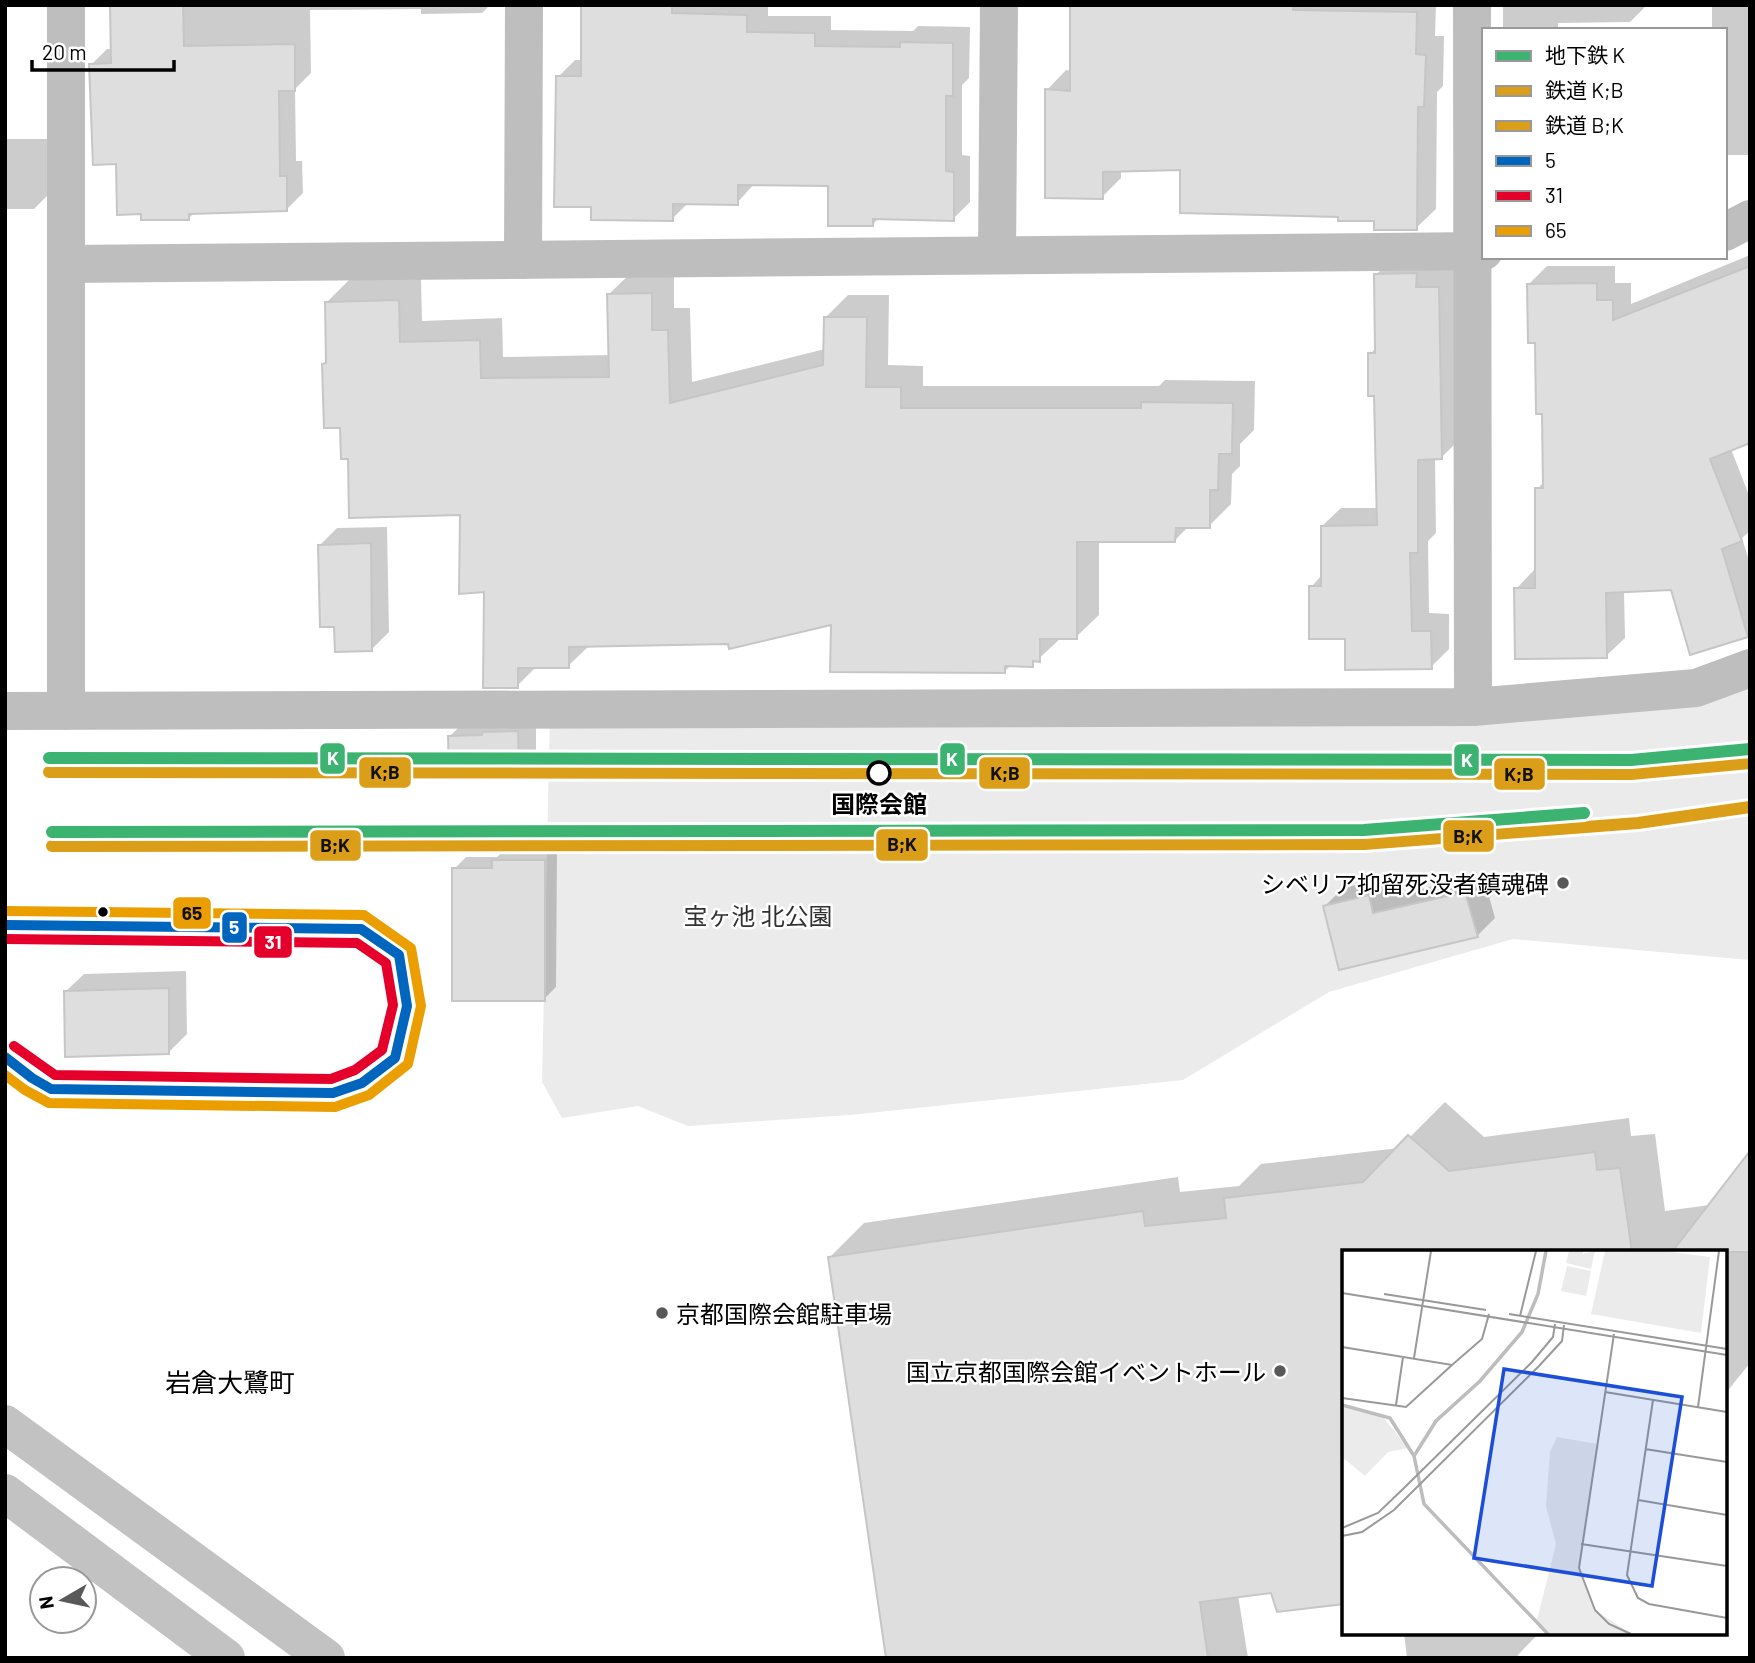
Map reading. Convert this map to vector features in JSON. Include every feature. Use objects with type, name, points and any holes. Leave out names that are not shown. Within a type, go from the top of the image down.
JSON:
[{"type":"street","points":[[66,5],[66,711]]},
{"type":"street","points":[[523,260],[524,5]]},
{"type":"street","points":[[997,255],[999,5]]},
{"type":"street","points":[[1472,5],[1478,251],[1474,707]]},
{"type":"street","points":[[1727,231],[1750,219]]},
{"type":"street","points":[[66,264],[1478,251]]},
{"type":"street","points":[[5,711],[1474,707],[1696,688],[1750,668]]},
{"type":"street","points":[[5,1424],[326,1658]]},
{"type":"street","points":[[5,1493],[226,1658]]},
{"type":"lane","points":[[5,925],[361,929],[399,955],[407,1006],[395,1058],[362,1083],[333,1093],[51,1089],[5,1057]]},
{"type":"green space","name":"宝ヶ池 北公園","points":[[1750,668],[1750,960],[1513,939],[1329,992],[1183,1080],[850,1115],[688,1126],[638,1106],[562,1118],[542,1082],[550,710],[1473,707]]},
{"type":"building","points":[[110,5],[183,5],[184,46],[295,44],[295,91],[279,91],[280,176],[287,176],[287,211],[189,214],[189,220],[141,220],[141,214],[117,215],[116,164],[93,165],[89,64],[111,63]]},
{"type":"building","points":[[581,5],[672,5],[672,13],[747,15],[747,32],[815,33],[815,46],[900,47],[900,42],[953,43],[953,96],[946,96],[946,171],[954,172],[954,221],[873,219],[873,226],[828,226],[828,186],[738,185],[738,205],[673,204],[673,221],[591,220],[591,207],[554,207],[556,76],[581,76]]},
{"type":"building","points":[[1070,5],[1294,5],[1293,10],[1417,12],[1416,54],[1426,55],[1424,107],[1418,107],[1417,230],[1374,230],[1374,221],[1338,221],[1338,217],[1180,213],[1180,170],[1103,172],[1103,199],[1045,198],[1045,89],[1070,91]]},
{"type":"building","points":[[1750,266],[1750,443],[1710,459],[1742,541],[1722,549],[1748,637],[1690,655],[1671,590],[1606,593],[1607,658],[1515,659],[1514,588],[1535,588],[1535,488],[1543,488],[1542,414],[1536,414],[1535,343],[1528,343],[1527,284],[1597,283],[1597,300],[1613,300],[1613,320]]},
{"type":"building","points":[[1417,273],[1416,287],[1439,287],[1442,459],[1418,460],[1418,553],[1410,553],[1412,631],[1431,631],[1432,669],[1345,670],[1345,639],[1309,639],[1309,586],[1321,586],[1321,526],[1377,525],[1374,396],[1368,396],[1368,353],[1375,353],[1374,274]]},
{"type":"building","points":[[652,293],[652,330],[668,330],[670,403],[823,365],[824,317],[867,317],[866,387],[901,387],[901,408],[1141,408],[1141,402],[1233,403],[1232,454],[1219,454],[1218,490],[1210,490],[1210,528],[1176,528],[1175,542],[1077,542],[1077,639],[1040,639],[1040,662],[1033,661],[1033,667],[1005,666],[1005,673],[830,672],[831,625],[729,649],[728,644],[569,647],[569,668],[518,668],[518,688],[483,688],[484,592],[459,594],[460,515],[349,518],[348,459],[341,459],[340,428],[324,428],[322,364],[326,363],[325,302],[399,300],[400,342],[480,340],[481,378],[609,377],[607,294]]},
{"type":"building","points":[[371,543],[372,651],[335,652],[334,627],[320,627],[318,545]]},
{"type":"building","points":[[518,731],[519,772],[449,772],[448,736]]},
{"type":"building","points":[[492,860],[545,860],[545,1001],[452,1001],[452,868],[492,868]]},
{"type":"building","points":[[1465,892],[1478,937],[1339,970],[1323,906],[1369,895],[1373,913]]},
{"type":"building","points":[[169,988],[169,1054],[65,1057],[64,991]]},
{"type":"building","points":[[1408,1135],[1449,1171],[1595,1152],[1597,1170],[1620,1168],[1632,1250],[1342,1250],[1342,1604],[1277,1612],[1271,1593],[1200,1602],[1208,1658],[886,1658],[828,1257],[1143,1211],[1145,1226],[1226,1218],[1224,1198],[1363,1182]]},
{"type":"building","points":[[1750,1151],[1750,1252],[1674,1250]]},
{"type":"metro line","name":"K","points":[[49,758],[1631,760],[1750,749]]},
{"type":"metro line","name":"K","points":[[52,832],[1364,830],[1584,813]]},
{"type":"rail line","name":"K;B","points":[[49,772],[1631,774],[1750,763]]},
{"type":"rail line","name":"B;K","points":[[52,846],[1364,844],[1638,823],[1750,807]]},
{"type":"transit line","name":"65","points":[[5,911],[364,915],[411,948],[421,1006],[408,1064],[369,1095],[335,1107],[49,1103],[5,1075]]},
{"type":"transit line","name":"5","points":[[5,925],[361,929],[399,955],[407,1006],[395,1058],[362,1083],[333,1093],[51,1089],[5,1057]]},
{"type":"transit line","name":"31","points":[[5,939],[357,943],[386,963],[393,1005],[382,1050],[355,1070],[331,1079],[55,1075],[14,1046]]},
{"type":"place","name":"国際会館","points":[[879,773]]},
{"type":"place","name":"シベリア抑留死没者鎮魂碑","points":[[1563,883]]},
{"type":"place","name":"京都国際会館駐車場","points":[[662,1313]]},
{"type":"place","name":"国立京都国際会館イベントホール","points":[[1280,1371]]},
{"type":"district","name":"岩倉大鷺町","points":[[230,1381]]}]
